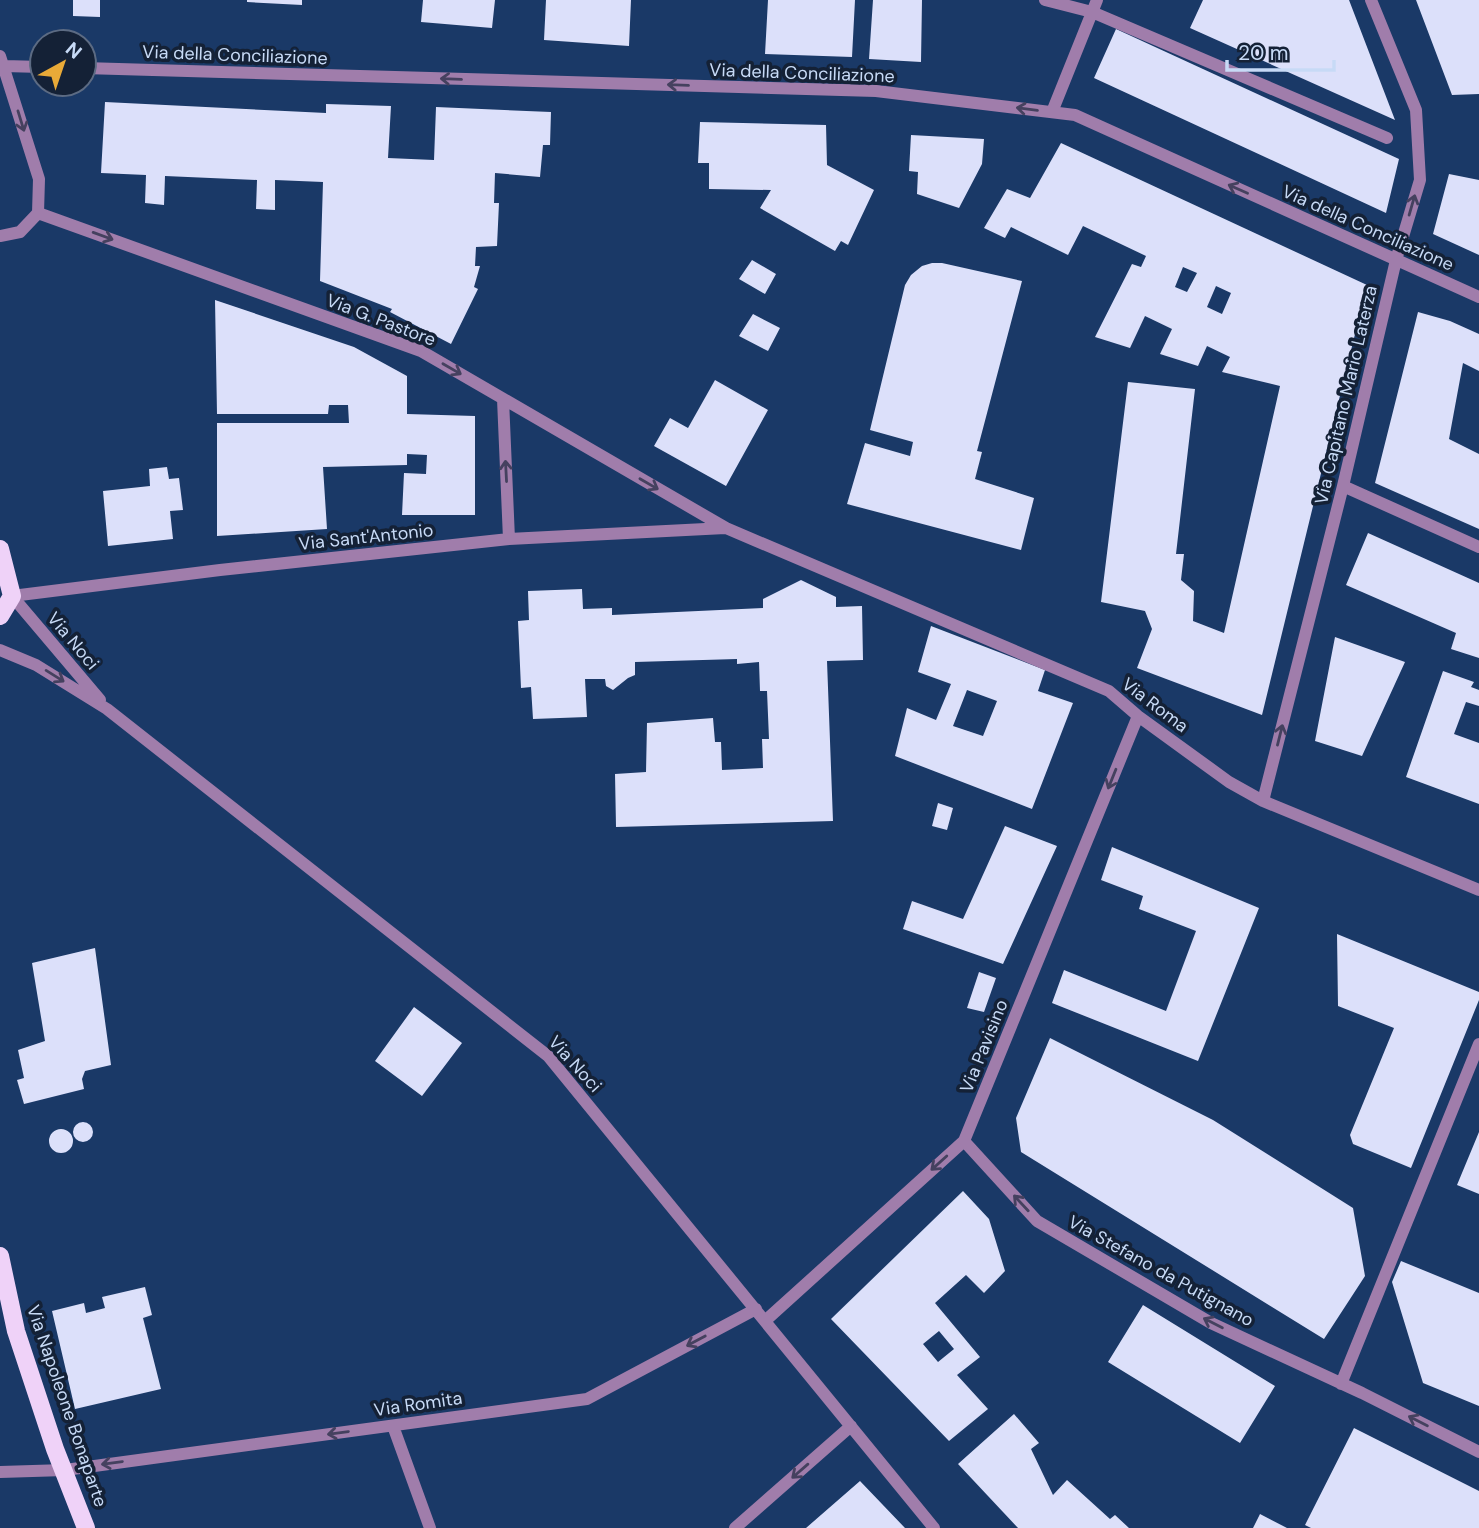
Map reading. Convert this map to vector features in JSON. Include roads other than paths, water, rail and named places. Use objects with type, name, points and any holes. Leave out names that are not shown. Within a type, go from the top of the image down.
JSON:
[{"type":"main road","points":[[0,549],[12,596],[0,616]]},
{"type":"main road","name":"Via Napoleone Bonaparte","points":[[0,1256],[16,1331],[55,1449],[86,1528]]},
{"type":"street","points":[[1045,0],[1094,6],[1387,138]]},
{"type":"street","name":"Via Capitano Mario Laterza","points":[[1263,801],[1343,486],[1396,260],[1420,180],[1416,110],[1371,0]]},
{"type":"street","points":[[1052,112],[1094,6]]},
{"type":"street","points":[[0,236],[20,232],[38,213],[39,179],[2,61],[28,65]]},
{"type":"street","name":"Via della Conciliazione","points":[[98,68],[876,91],[1075,115],[1479,297]]},
{"type":"street","name":"Via G. Pastore","points":[[38,213],[421,351],[726,528]]},
{"type":"street","points":[[503,399],[509,539]]},
{"type":"street","points":[[1343,486],[1479,547]]},
{"type":"street","name":"Via Sant'Antonio","points":[[12,596],[220,570],[509,539],[726,528]]},
{"type":"street","name":"Via Roma","points":[[726,528],[1109,691],[1138,716],[1229,782],[1263,801],[1479,890]]},
{"type":"street","name":"Via Noci","points":[[12,596],[107,709]]},
{"type":"street","name":"Via Noci","points":[[0,650],[36,665],[107,709],[548,1056],[934,1528]]},
{"type":"street","name":"Via Pavisino","points":[[765,1321],[964,1140],[1138,716]]},
{"type":"street","points":[[1341,1384],[1479,1044]]},
{"type":"street","name":"Via Stefano da Putignano","points":[[964,1140],[1037,1221],[1212,1323],[1479,1452]]},
{"type":"street","name":"Via Romita","points":[[0,1472],[65,1470],[587,1399],[756,1309]]},
{"type":"street","points":[[393,1426],[430,1528]]},
{"type":"street","points":[[735,1528],[851,1426]]}]
